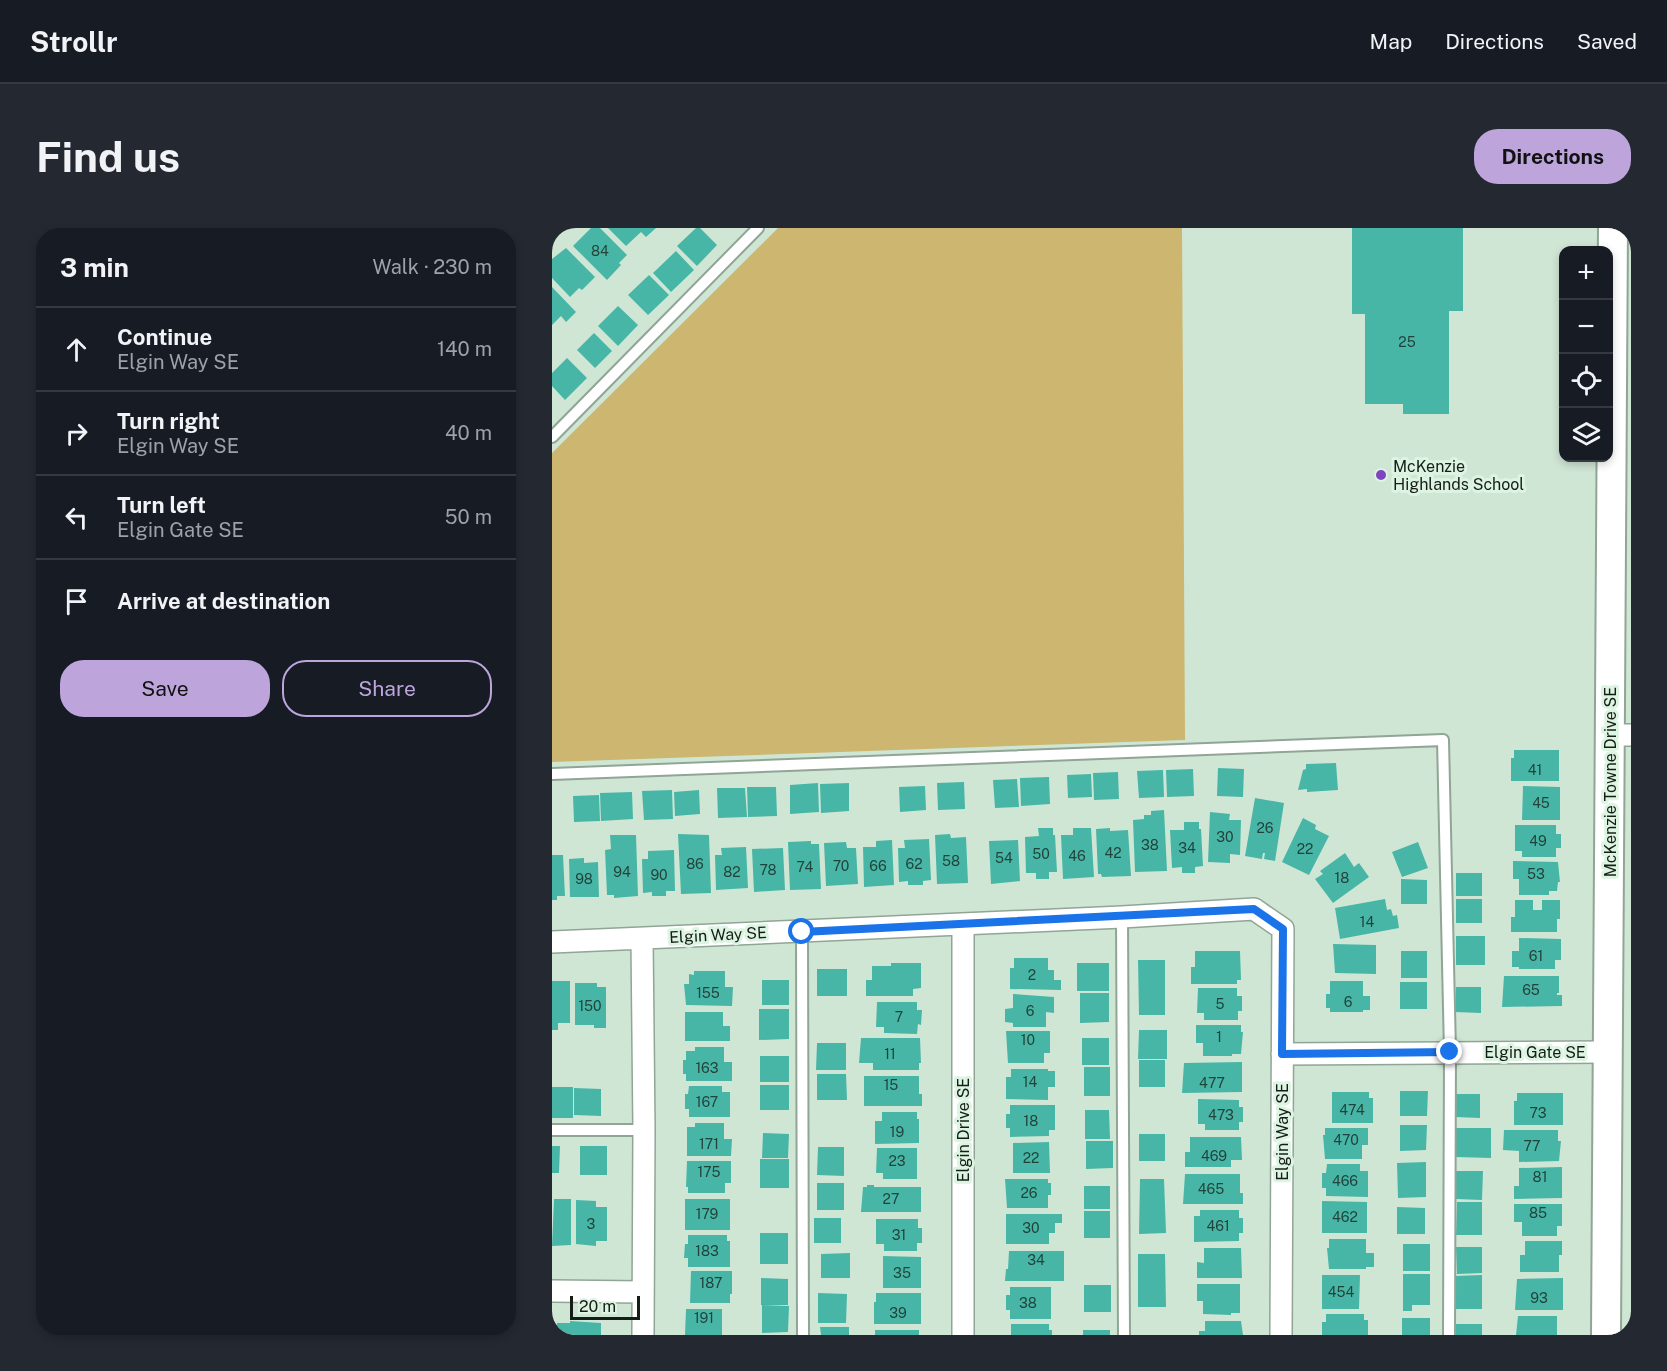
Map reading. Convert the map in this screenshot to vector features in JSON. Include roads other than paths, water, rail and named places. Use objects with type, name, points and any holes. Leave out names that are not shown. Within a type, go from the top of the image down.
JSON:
[{"type":"street","name":"McKenzie Towne Drive SE","points":[[1606,1335],[1608,1052],[1621,735],[1621,330],[1613,228]]},
{"type":"street","name":"Elgin Way SE","points":[[552,942],[1254,909],[1283,929],[1281,1335]]},
{"type":"street","name":"Elgin Drive SE","points":[[963,924],[963,1335]]},
{"type":"street","points":[[642,939],[643,1335]]},
{"type":"street","name":"Elgin Gate SE","points":[[1282,1054],[1608,1052]]},
{"type":"street","points":[[552,1291],[642,1292]]},
{"type":"lane","points":[[552,437],[758,228]]},
{"type":"lane","points":[[552,774],[1443,740],[1450,1052],[1449,1335]]},
{"type":"lane","points":[[1122,917],[1124,1335]]},
{"type":"lane","points":[[802,932],[803,1335]]},
{"type":"lane","points":[[552,1130],[644,1130]]},
{"type":"place","name":"McKenzie Highlands School","points":[[1381,475]]}]
